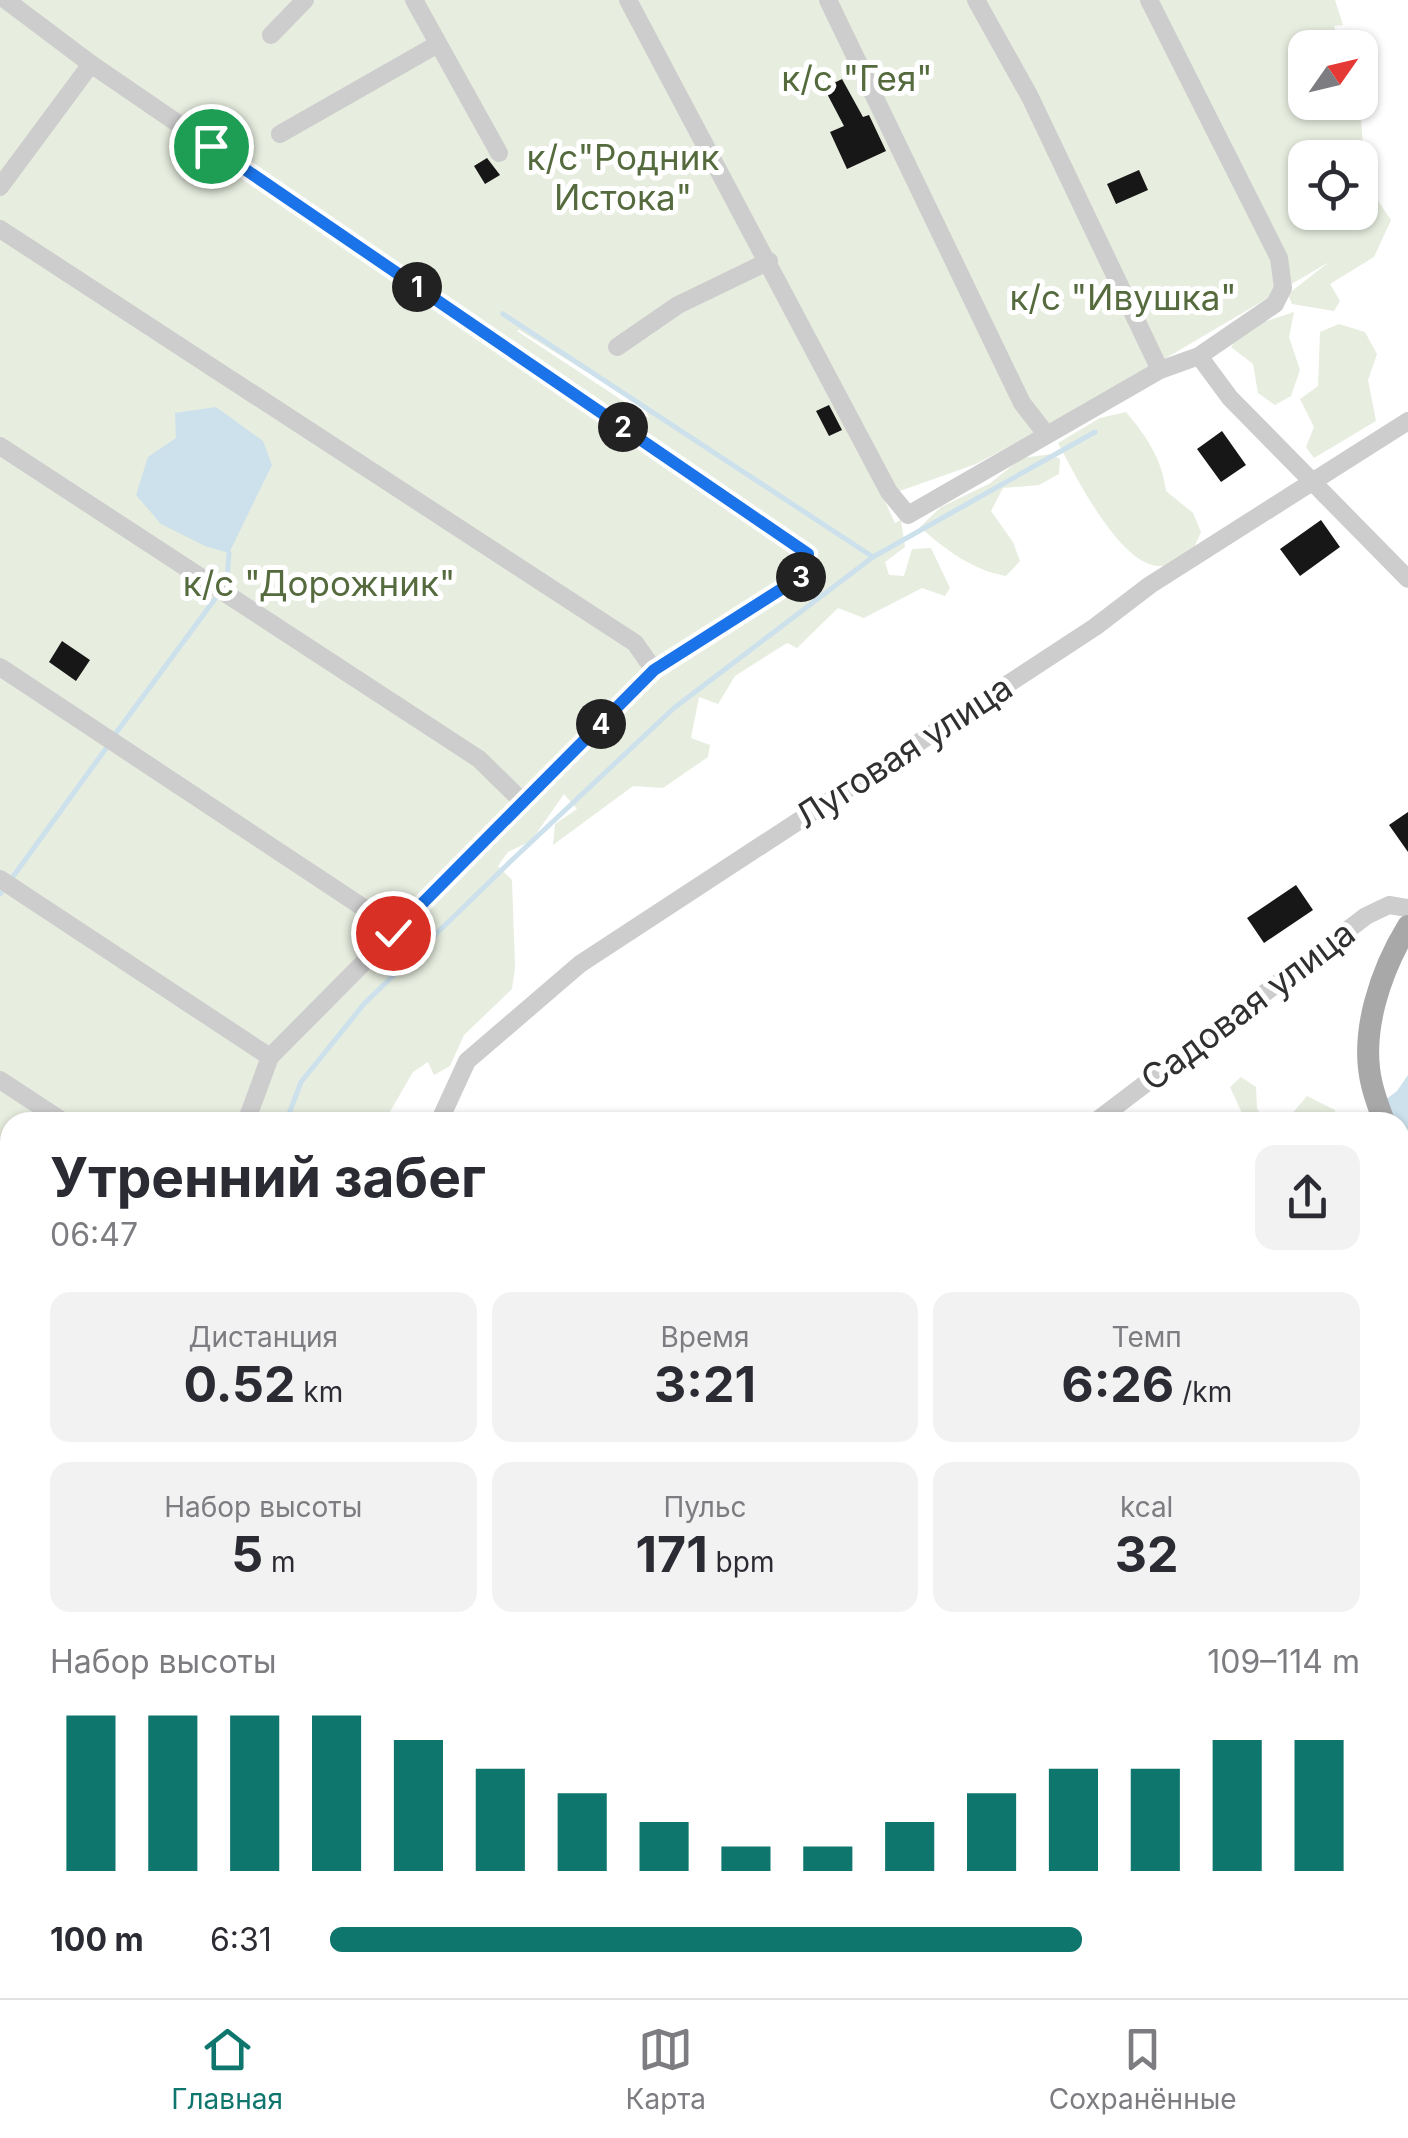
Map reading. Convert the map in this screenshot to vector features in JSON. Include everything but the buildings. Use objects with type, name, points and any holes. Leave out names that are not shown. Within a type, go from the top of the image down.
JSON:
[{"type":"main road","points":[[1381,1112],[1371,1083],[1368,1047],[1373,1016],[1396,946],[1408,926]]},
{"type":"street","points":[[6,0],[92,64],[808,554],[802,576],[654,670],[270,1056],[250,1112]]},
{"type":"street","points":[[271,35],[305,0]]},
{"type":"street","points":[[414,0],[499,153]]},
{"type":"street","points":[[628,0],[889,492],[908,515],[1160,370],[1199,356],[1275,304],[1283,288],[1279,258],[1149,0]]},
{"type":"street","points":[[828,0],[1022,403],[1046,434]]},
{"type":"street","points":[[976,0],[1030,97],[1160,370]]},
{"type":"street","points":[[280,134],[438,44]]},
{"type":"street","points":[[0,187],[92,64]]},
{"type":"street","points":[[0,229],[635,643],[654,670]]},
{"type":"street","points":[[616,347],[678,305],[769,261]]},
{"type":"street","points":[[1199,356],[1230,398],[1408,579]]},
{"type":"street","name":"Луговая улица","points":[[444,1112],[467,1061],[580,964],[1408,421]]},
{"type":"street","points":[[0,446],[479,759],[523,802]]},
{"type":"street","points":[[0,668],[373,914],[393,933]]},
{"type":"street","points":[[0,878],[270,1056]]},
{"type":"street","name":"Садовая улица","points":[[1108,1112],[1366,916],[1389,906],[1408,908]]},
{"type":"street","points":[[0,1080],[49,1112]]},
{"type":"green space","points":[[0,0],[1335,0],[1343,25],[1334,26],[1335,30],[1288,30],[1288,120],[1361,120],[1363,140],[1288,140],[1288,230],[1378,230],[1378,201],[1391,220],[1374,257],[1330,284],[1340,301],[1334,311],[1292,304],[1288,294],[1329,262],[1095,400],[976,464],[883,497],[895,523],[901,520],[905,547],[885,562],[889,575],[904,576],[912,549],[931,548],[950,588],[945,596],[922,588],[864,618],[838,608],[797,648],[787,643],[735,676],[718,704],[699,697],[691,738],[710,745],[708,757],[663,788],[633,786],[553,845],[555,824],[577,809],[564,794],[531,841],[508,852],[498,866],[512,880],[512,989],[464,1035],[450,1066],[434,1075],[428,1062],[413,1072],[390,1112],[0,1112]],"holes":[[[517,331],[645,408],[649,418]]]},
{"type":"green space","points":[[1294,312],[1289,337],[1300,370],[1291,396],[1275,405],[1258,393],[1253,364],[1231,347],[1243,329]]},
{"type":"green space","points":[[1339,324],[1365,332],[1377,354],[1368,380],[1376,421],[1314,458],[1306,447],[1314,427],[1300,399],[1318,386],[1320,332]]},
{"type":"green space","points":[[1126,412],[1152,449],[1166,491],[1193,513],[1201,532],[1191,554],[1168,565],[1146,563],[1115,536],[1058,443],[1100,418]]},
{"type":"green space","points":[[1052,454],[1060,459],[1059,474],[1039,485],[1003,488],[991,511],[1013,542],[1020,561],[1006,576],[960,558],[920,527],[941,507],[989,484],[1022,458]]},
{"type":"green space","points":[[1241,1077],[1256,1087],[1259,1112],[1241,1112],[1230,1087]]},
{"type":"green space","points":[[1307,1096],[1335,1110],[1335,1112],[1293,1112]]},
{"type":"water","points":[[216,407],[263,441],[272,465],[229,553],[161,524],[136,495],[148,457],[176,438],[175,413]]},
{"type":"water","points":[[1408,1075],[1408,1112],[1369,1112],[1397,1091]]},
{"type":"waterway","points":[[503,314],[873,557]]},
{"type":"waterway","points":[[290,1112],[301,1082],[364,1004],[674,708],[873,557],[1095,432]]},
{"type":"waterway","points":[[227,580],[229,553]]},
{"type":"waterway","points":[[116,733],[215,599]]},
{"type":"waterway","points":[[12,878],[107,747]]},
{"type":"route","points":[[211,146],[808,554],[802,576],[654,670],[393,933]]},
{"type":"park label","name":"к/с \"Гея\"","points":[[857,79]]},
{"type":"park label","name":"к/с\"Родник Истока\"","points":[[623,178]]},
{"type":"park label","name":"к/с \"Ивушка\"","points":[[1123,298]]},
{"type":"park label","name":"к/с \"Дорожник\"","points":[[319,584]]}]
